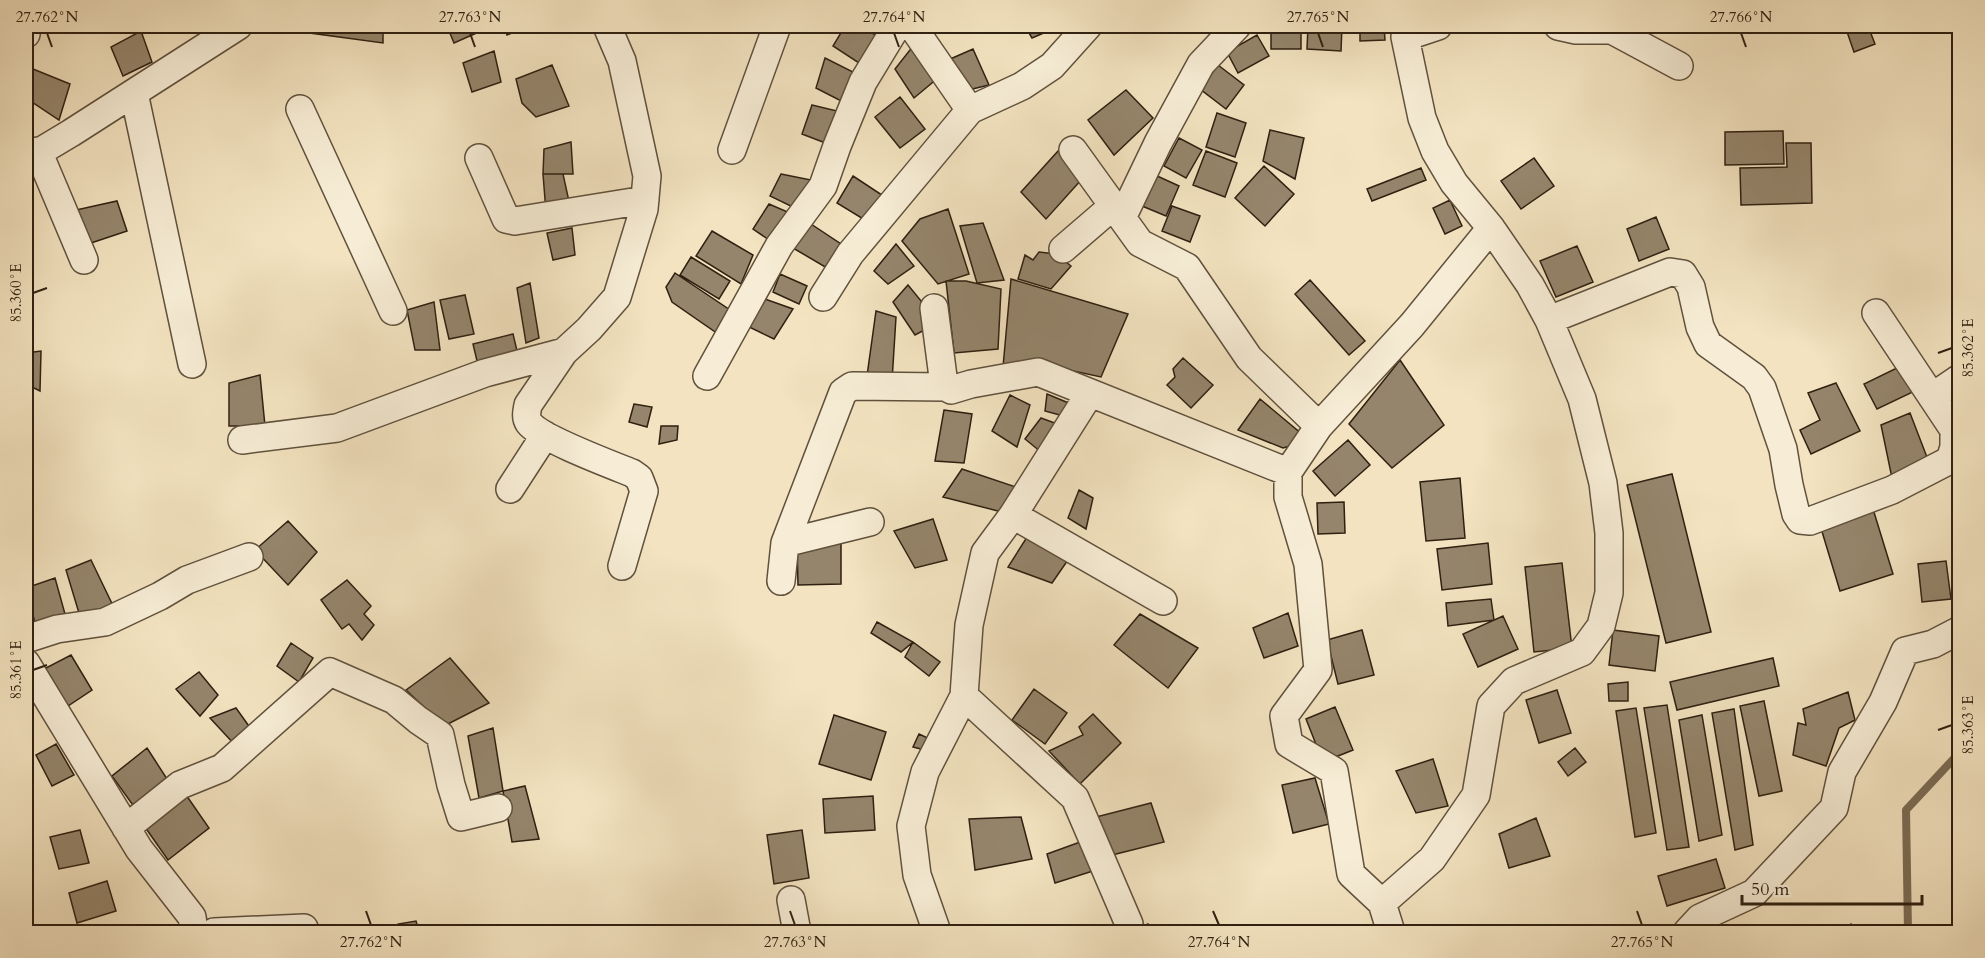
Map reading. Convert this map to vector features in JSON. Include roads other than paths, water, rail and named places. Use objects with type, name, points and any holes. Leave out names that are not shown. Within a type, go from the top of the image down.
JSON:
[{"type":"street","points":[[26,34],[27,26]]},
{"type":"street","points":[[84,260],[32,156],[71,134],[238,26]]},
{"type":"street","points":[[607,26],[622,61],[647,176],[644,209],[617,297],[589,329],[564,351],[528,405],[526,414],[529,423],[545,435],[639,478],[644,491],[622,566]]},
{"type":"street","points":[[732,150],[777,26]]},
{"type":"street","points":[[707,376],[779,246],[823,186],[863,82],[897,26]]},
{"type":"street","points":[[912,26],[970,110]]},
{"type":"street","points":[[823,297],[850,254],[970,110],[1022,86],[1052,66],[1088,26]]},
{"type":"street","points":[[1064,249],[1118,212],[1201,64],[1237,26]]},
{"type":"street","points":[[1382,903],[1432,858],[1476,795],[1491,706],[1514,681],[1582,652],[1601,626],[1609,592],[1609,533],[1603,483],[1582,399],[1549,320],[1530,285],[1491,228],[1454,183],[1435,151],[1422,118],[1405,31],[1438,26]]},
{"type":"street","points":[[1558,26],[1576,30],[1612,30],[1679,66]]},
{"type":"street","points":[[134,93],[192,364]]},
{"type":"street","points":[[300,109],[393,311]]},
{"type":"street","points":[[1073,150],[1140,243],[1187,267],[1249,358],[1318,426]]},
{"type":"street","points":[[479,158],[506,219],[515,221],[645,200]]},
{"type":"street","points":[[1391,933],[1382,903],[1351,874],[1334,771],[1289,744],[1284,716],[1318,670],[1308,564],[1288,496],[1288,472],[1318,426],[1412,325],[1491,228]]},
{"type":"street","points":[[1549,320],[1670,272],[1683,274],[1691,287],[1700,327],[1708,344],[1754,377],[1762,388],[1783,449],[1796,514],[1800,520],[1810,521],[1892,490],[1950,460],[1954,447],[1954,430],[1876,313]]},
{"type":"street","points":[[934,308],[946,387]]},
{"type":"street","points":[[242,440],[337,428],[485,373],[564,351]]},
{"type":"street","points":[[781,581],[785,543],[843,392],[852,386],[946,387],[951,390],[971,384],[1038,372],[1288,472]]},
{"type":"street","points":[[1932,397],[1959,378]]},
{"type":"street","points":[[937,933],[917,874],[911,826],[926,772],[964,696],[969,625],[985,553],[1013,515],[1090,393]]},
{"type":"street","points":[[510,489],[545,435]]},
{"type":"street","points":[[1013,515],[1163,601]]},
{"type":"street","points":[[785,543],[870,522]]},
{"type":"street","points":[[26,639],[57,628],[105,622],[160,596],[187,580],[249,557]]},
{"type":"street","points":[[1687,933],[1700,918],[1754,893],[1834,808],[1842,772],[1883,702],[1905,651],[1933,644],[1959,630]]},
{"type":"street","points":[[26,663],[139,849],[192,917],[194,933]]},
{"type":"street","points":[[126,828],[180,784],[222,768],[330,672],[394,700],[440,735],[450,785],[461,817],[498,808]]},
{"type":"street","points":[[964,696],[1075,798],[1129,924]]},
{"type":"street","points":[[791,900],[797,933]]},
{"type":"street","points":[[214,933],[304,928]]},
{"type":"waterway","points":[[1908,932],[1906,810],[1960,752]]}]
